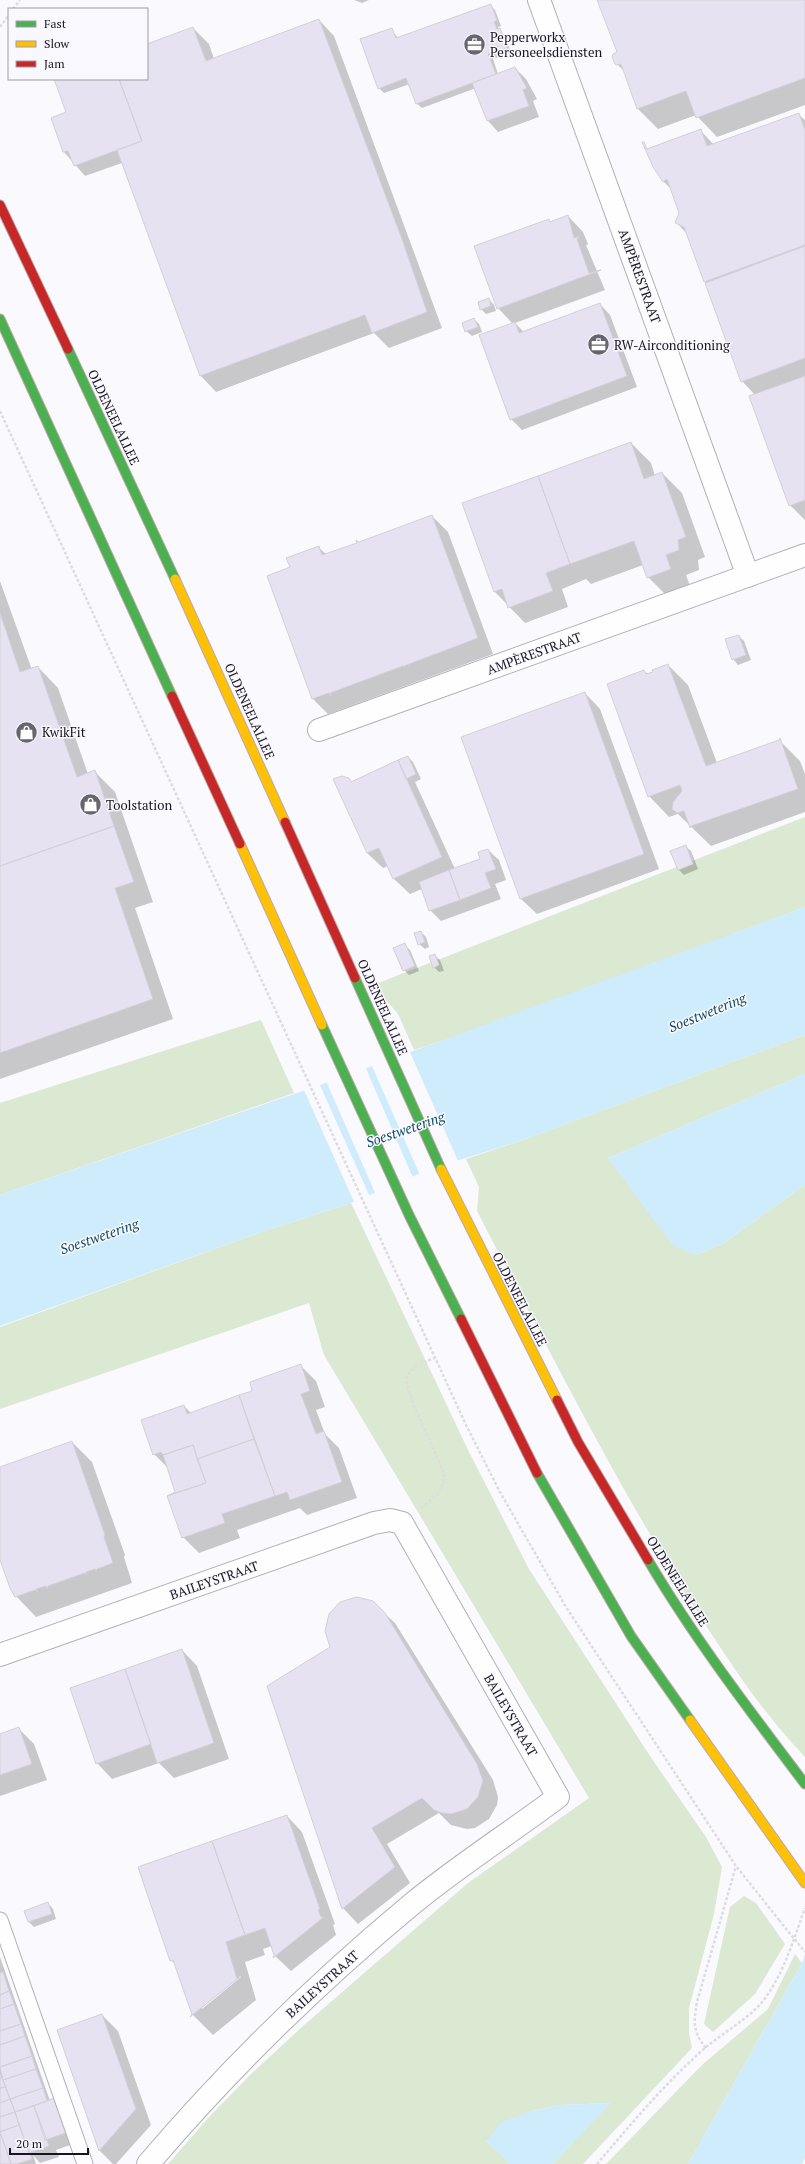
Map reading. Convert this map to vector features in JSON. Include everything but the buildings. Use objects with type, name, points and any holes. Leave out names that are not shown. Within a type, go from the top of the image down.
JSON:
[{"type":"main road","name":"OLDENEELALLEE","points":[[0,205],[179,586],[456,1201],[578,1442],[663,1586],[734,1690],[805,1784]]},
{"type":"main road","points":[[0,319],[326,1037],[410,1217],[543,1486],[631,1636],[805,1883]]},
{"type":"street","name":"AMPÈRESTRAAT","points":[[539,0],[748,576]]},
{"type":"street","name":"AMPÈRESTRAAT","points":[[319,730],[805,555]]},
{"type":"street","name":"BAILEYSTRAAT","points":[[0,1655],[374,1523],[390,1520],[402,1523],[558,1797],[413,1903],[313,1990],[247,2055],[148,2164]]},
{"type":"lane","points":[[0,1920],[85,2164]]},
{"type":"path","points":[[14,8],[20,0]]},
{"type":"path","points":[[0,27],[8,16]]},
{"type":"path","points":[[0,411],[466,1425],[500,1492],[566,1607],[736,1866],[805,1952]]},
{"type":"path","points":[[402,1523],[440,1492],[444,1482],[442,1466],[406,1385],[406,1378],[410,1372],[436,1357]]},
{"type":"path","points":[[706,2048],[697,2037],[694,2022],[695,2015],[736,1866]]},
{"type":"path","points":[[598,2164],[652,2098],[706,2048],[749,2014],[765,1998],[778,1979],[787,1959],[805,1908]]},
{"type":"green space","points":[[805,817],[805,907],[477,1029],[414,1050],[398,1014],[373,985]]},
{"type":"green space","points":[[261,1020],[294,1093],[0,1195],[0,1103]]},
{"type":"green space","points":[[805,1035],[805,1074],[608,1158],[697,1255],[724,1243],[805,1185],[805,1757],[771,1718],[740,1677],[684,1591],[629,1498],[526,1307],[477,1211],[479,1187],[466,1159],[526,1139]]},
{"type":"green space","points":[[351,1203],[469,1452],[529,1569],[650,1756],[706,1837],[722,1867],[714,1914],[689,2008],[689,2033],[692,2048],[583,2164],[553,2164],[610,2103],[559,2105],[528,2112],[486,2141],[510,2164],[168,2164],[209,2117],[251,2074],[303,2026],[468,1883],[589,1798],[324,1355],[309,1303],[0,1409],[0,1327],[259,1233]]},
{"type":"green space","points":[[744,1896],[756,1903],[785,1944],[755,1994],[713,2032],[704,2024],[730,1907]]},
{"type":"green space","points":[[795,1954],[802,1963],[688,2164],[606,2164],[702,2065],[768,2009]]},
{"type":"water","name":"Soestwetering","points":[[805,907],[805,1035],[526,1139],[428,1170],[351,1203],[259,1233],[0,1326],[0,1195],[323,1084]]},
{"type":"water","points":[[805,1074],[805,1185],[724,1243],[697,1255],[673,1246],[608,1158]]},
{"type":"water","points":[[805,1954],[805,2158],[802,2164],[688,2164],[802,1963]]},
{"type":"water","points":[[611,2103],[553,2164],[510,2164],[486,2141],[502,2122],[528,2112],[559,2105]]},
{"type":"pier","points":[[409,1050],[459,1163],[420,1175],[371,1064]]},
{"type":"pier","points":[[365,1066],[413,1178],[376,1195],[326,1081]]},
{"type":"pier","points":[[319,1083],[370,1197],[355,1204],[303,1088]]},
{"type":"traffic: fast","points":[[0,319],[172,696]]},
{"type":"traffic: fast","points":[[68,349],[175,579]]},
{"type":"traffic: fast","points":[[355,978],[441,1169]]},
{"type":"traffic: fast","points":[[322,1025],[410,1217],[461,1319]]},
{"type":"traffic: fast","points":[[537,1473],[631,1636],[690,1720]]},
{"type":"traffic: fast","points":[[648,1560],[703,1646],[805,1784]]},
{"type":"traffic: slow","points":[[175,579],[285,822]]},
{"type":"traffic: slow","points":[[240,844],[322,1025]]},
{"type":"traffic: slow","points":[[441,1169],[557,1400]]},
{"type":"traffic: slow","points":[[690,1720],[805,1883]]},
{"type":"traffic: jam","points":[[0,205],[68,349]]},
{"type":"traffic: jam","points":[[172,696],[240,844]]},
{"type":"traffic: jam","points":[[285,822],[355,978]]},
{"type":"traffic: jam","points":[[461,1319],[537,1473]]},
{"type":"traffic: jam","points":[[557,1400],[578,1442],[648,1560]]},
{"type":"place","name":"Pepperworkx Personeelsdiensten","points":[[474,44]]},
{"type":"place","name":"RW-Airconditioning","points":[[599,345]]},
{"type":"place","name":"KwikFit","points":[[26,732]]},
{"type":"place","name":"Toolstation","points":[[91,805]]}]
